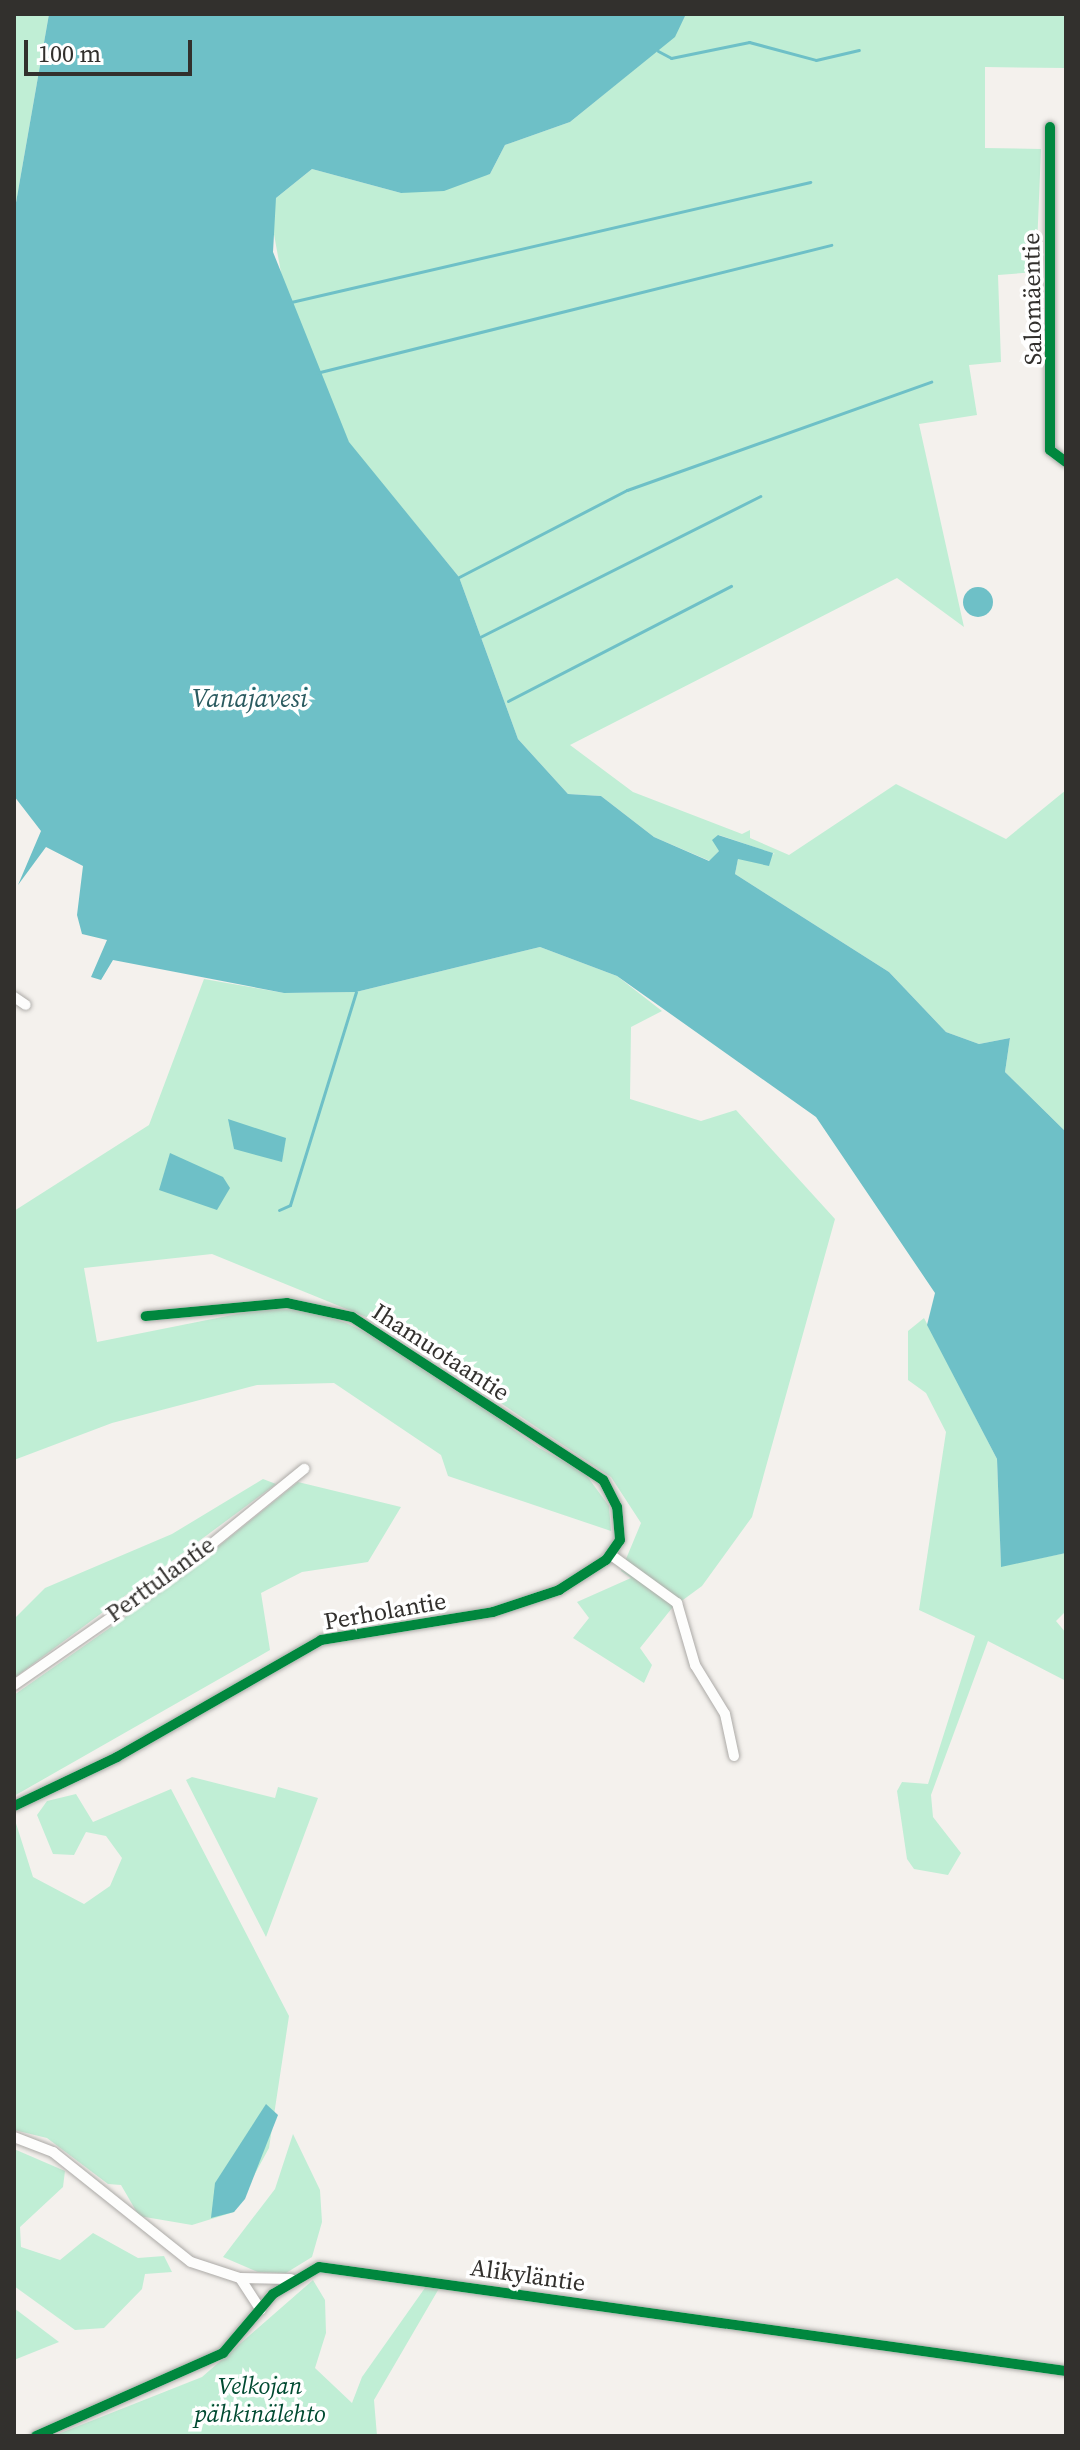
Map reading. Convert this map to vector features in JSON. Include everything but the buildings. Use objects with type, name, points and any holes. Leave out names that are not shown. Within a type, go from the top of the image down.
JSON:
[{"type":"street","name":"Salomäentie","points":[[1050,127],[1050,450],[1066,462]]},
{"type":"street","points":[[14,997],[26,1005]]},
{"type":"street","name":"Ihamuotaantie","points":[[146,1316],[287,1303],[352,1317],[603,1480],[620,1524],[611,1555]]},
{"type":"street","name":"Perttulantie","points":[[14,1685],[181,1569],[304,1469]]},
{"type":"street","points":[[611,1555],[677,1603],[695,1665],[725,1714],[734,1756]]},
{"type":"street","name":"Perholantie","points":[[14,1806],[117,1757],[321,1640],[493,1612],[559,1590],[611,1555]]},
{"type":"street","points":[[14,2137],[53,2152],[173,2252],[240,2278],[291,2279]]},
{"type":"street","name":"Alikyläntie","points":[[291,2279],[337,2266],[1066,2371]]},
{"type":"street","points":[[240,2278],[261,2310]]},
{"type":"street","points":[[36,2436],[185,2375],[223,2353],[291,2279]]},
{"type":"green space","points":[[14,14],[49,14],[14,214]]},
{"type":"green space","points":[[686,14],[1066,14],[1066,68],[985,67],[985,148],[1041,149],[1036,272],[998,275],[1001,362],[969,365],[977,415],[919,424],[964,627],[897,578],[570,745],[633,792],[742,834],[750,830],[750,838],[789,855],[896,784],[1006,839],[1066,790],[1066,1132],[1005,1072],[1010,1038],[979,1044],[946,1032],[889,972],[735,874],[738,859],[775,854],[719,835],[719,851],[710,861],[654,837],[601,796],[568,794],[518,739],[459,577],[349,443],[284,289],[271,218],[276,198],[312,169],[401,193],[490,174],[505,145],[570,122],[674,37]]},
{"type":"green space","points":[[540,947],[617,976],[662,1011],[631,1027],[630,1099],[701,1121],[736,1110],[835,1219],[752,1517],[702,1586],[672,1608],[640,1648],[652,1665],[644,1683],[573,1638],[589,1618],[577,1602],[631,1578],[621,1571],[641,1523],[611,1477],[381,1323],[212,1254],[84,1268],[97,1342],[262,1309],[310,1310],[346,1323],[403,1350],[539,1448],[584,1472],[609,1506],[611,1531],[448,1476],[441,1455],[334,1383],[257,1385],[112,1423],[14,1460],[14,1211],[149,1125],[204,979],[284,993],[356,992]]},
{"type":"green space","points":[[924,1318],[997,1459],[1001,1566],[1066,1553],[1066,1611],[1056,1621],[1066,1633],[1066,1681],[988,1641],[931,1795],[933,1817],[961,1853],[948,1875],[914,1869],[907,1859],[897,1791],[902,1782],[928,1784],[975,1636],[919,1610],[946,1432],[926,1393],[908,1380],[908,1331]]},
{"type":"green space","points":[[263,1479],[276,1484],[14,1678],[14,1619],[45,1588],[172,1534]]},
{"type":"green space","points":[[298,1482],[401,1507],[368,1562],[302,1572],[261,1593],[270,1650],[14,1796],[14,1695],[171,1585]]},
{"type":"green space","points":[[192,1777],[275,1798],[278,1787],[318,1798],[266,1937],[186,1780]]},
{"type":"green space","points":[[171,1789],[289,2016],[269,2148],[234,2212],[192,2225],[139,2216],[121,2185],[108,2184],[47,2138],[14,2130],[14,1817],[33,1877],[84,1904],[110,1886],[122,1858],[106,1836],[86,1832],[74,1855],[53,1854],[37,1815],[47,1801],[76,1794],[93,1822]]},
{"type":"green space","points":[[293,2134],[320,2190],[322,2222],[312,2257],[286,2273],[258,2272],[223,2257],[275,2189]]},
{"type":"green space","points":[[14,2149],[65,2171],[63,2187],[20,2227],[21,2247],[60,2260],[93,2233],[138,2258],[164,2256],[172,2272],[145,2274],[142,2289],[104,2328],[75,2330],[14,2286]]},
{"type":"green space","name":"Velkojan pähkinälehto","points":[[313,2280],[325,2300],[326,2333],[315,2368],[352,2403],[362,2377],[427,2285],[441,2285],[374,2400],[377,2436],[53,2436],[202,2377]]},
{"type":"green space","points":[[14,2308],[59,2342],[14,2360]]},
{"type":"water","name":"Vanajavesi","points":[[49,14],[686,14],[675,37],[570,122],[505,145],[490,174],[444,191],[401,193],[312,169],[276,198],[273,252],[349,442],[459,577],[518,739],[568,794],[601,796],[654,837],[709,861],[719,851],[712,840],[718,835],[773,853],[769,866],[738,859],[735,874],[889,972],[946,1032],[979,1044],[1010,1038],[1005,1072],[1066,1132],[1066,1553],[1001,1567],[997,1459],[927,1325],[935,1293],[816,1117],[617,976],[540,947],[356,992],[284,993],[113,960],[101,980],[91,977],[107,940],[82,934],[77,915],[83,866],[46,847],[18,885],[41,831],[14,796],[14,214]]},
{"type":"water","points":[[978,587],[989,591],[993,602],[989,613],[978,617],[967,613],[963,602],[967,591]]},
{"type":"water","points":[[228,1119],[286,1138],[282,1162],[234,1149]]},
{"type":"water","points":[[170,1153],[223,1177],[230,1188],[217,1210],[159,1190]]},
{"type":"water","points":[[266,2104],[278,2115],[245,2199],[234,2212],[211,2218],[215,2183]]},
{"type":"waterway","points":[[658,51],[671,58],[749,42],[816,60],[859,50]]},
{"type":"waterway","points":[[291,302],[810,182]]},
{"type":"waterway","points":[[316,373],[831,245]]},
{"type":"waterway","points":[[459,577],[627,490],[931,382]]},
{"type":"waterway","points":[[478,638],[760,496]]},
{"type":"waterway","points":[[508,701],[731,586]]},
{"type":"waterway","points":[[279,1210],[290,1205],[356,992]]},
{"type":"cycle path","points":[[1050,127],[1050,450],[1066,462]]},
{"type":"cycle path","points":[[14,1806],[117,1757],[321,1640],[493,1612],[559,1590],[606,1560],[620,1540],[617,1507],[603,1480],[352,1317],[287,1303],[146,1316]]},
{"type":"cycle path","points":[[36,2436],[223,2353],[273,2294],[319,2267],[1066,2371]]}]
